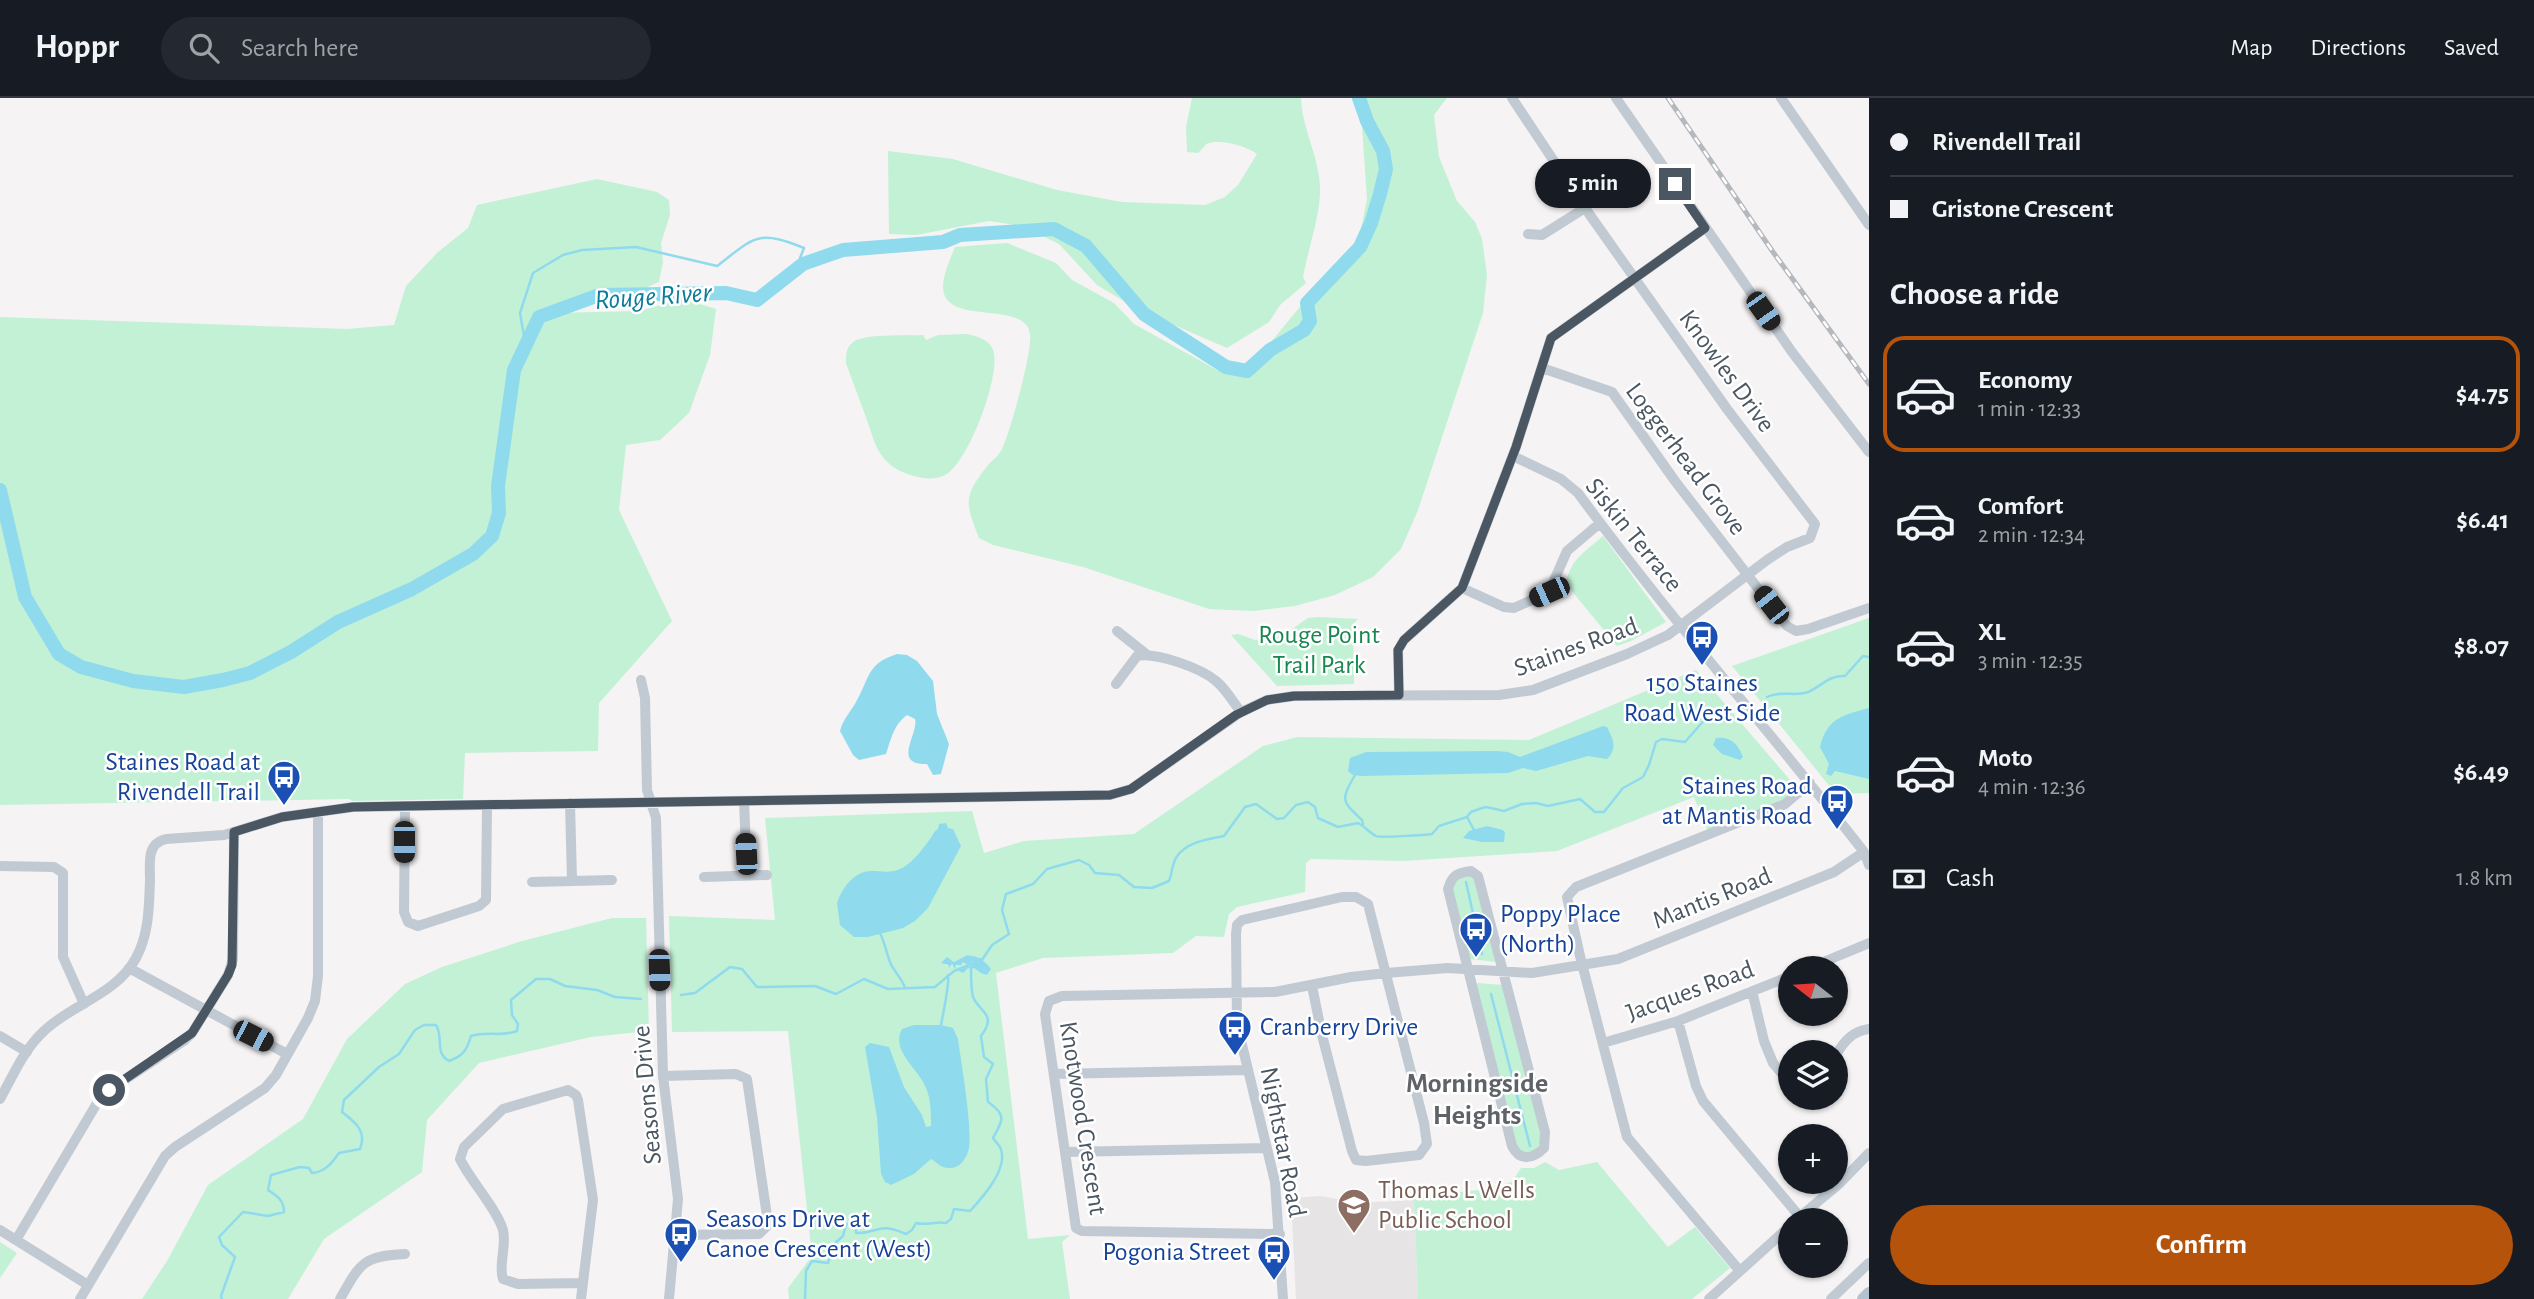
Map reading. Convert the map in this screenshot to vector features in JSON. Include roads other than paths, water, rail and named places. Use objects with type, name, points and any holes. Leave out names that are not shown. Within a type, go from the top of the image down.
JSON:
[{"type":"main road","points":[[1863,1299],[1869,1293]]},
{"type":"street","name":"Knowles Drive","points":[[1512,98],[1585,208],[1727,410],[1815,524],[1810,538],[1787,547],[1681,627]]},
{"type":"street","points":[[1616,98],[1792,352],[1869,452]]},
{"type":"street","points":[[1781,98],[1869,225]]},
{"type":"street","points":[[1528,234],[1542,235],[1585,208]]},
{"type":"street","points":[[1399,695],[1398,650],[1404,640],[1462,588],[1513,456],[1551,338],[1705,228]]},
{"type":"street","name":"Loggerhead Grove","points":[[1542,368],[1612,392],[1675,481],[1787,626],[1796,631],[1808,629],[1869,608]]},
{"type":"street","name":"Siskin Terrace","points":[[1513,456],[1561,479],[1578,493],[1681,627]]},
{"type":"street","points":[[1462,588],[1504,607],[1514,608],[1549,592],[1566,551],[1600,523]]},
{"type":"street","points":[[1681,627],[1867,854],[1869,865]]},
{"type":"street","name":"Staines Road","points":[[0,1099],[27,1052],[44,1031],[118,980],[139,953],[147,928],[150,857],[154,845],[169,838],[212,836],[282,817],[353,807],[1110,795],[1131,789],[1241,712],[1267,700],[1294,696],[1499,695],[1533,690],[1627,654],[1681,627]]},
{"type":"street","points":[[1117,631],[1146,654]]},
{"type":"street","points":[[1116,684],[1137,656],[1154,655],[1209,676],[1221,686],[1241,712]]},
{"type":"street","name":"Seasons Drive","points":[[641,680],[645,698],[647,790],[656,818],[663,1076],[678,1199],[669,1299]]},
{"type":"street","points":[[1739,1270],[1627,1137],[1567,897],[1576,887],[1786,804],[1810,783]]},
{"type":"street","points":[[744,801],[747,875]]},
{"type":"street","points":[[570,803],[572,880]]},
{"type":"street","points":[[405,806],[404,912],[408,922],[418,926],[479,906],[486,900],[487,805]]},
{"type":"street","points":[[80,1299],[165,1156],[265,1088],[313,1009],[317,991],[318,812]]},
{"type":"street","points":[[16,1240],[100,1098],[185,1040],[228,975],[233,959],[234,832]]},
{"type":"street","name":"Mantis Road","points":[[1237,993],[1275,992],[1386,973],[1448,968],[1532,973],[1618,959],[1822,877],[1867,854]]},
{"type":"street","points":[[0,866],[54,867],[63,873],[63,957],[84,1004]]},
{"type":"street","points":[[1471,871],[1478,876],[1505,972],[1546,1140],[1544,1148],[1530,1158],[1516,1153],[1512,1146],[1448,889],[1451,879],[1458,873],[1471,871]]},
{"type":"street","points":[[704,877],[767,874]]},
{"type":"street","points":[[532,882],[612,880]]},
{"type":"street","name":"Nightstar Road","points":[[1283,1299],[1275,1182],[1237,1024],[1237,925],[1242,920],[1342,897],[1356,897],[1368,904],[1386,973]]},
{"type":"street","points":[[1838,956],[1869,943]]},
{"type":"street","points":[[129,968],[288,1054]]},
{"type":"street","points":[[1312,986],[1328,1061],[1356,1160],[1419,1155],[1427,1144],[1424,1123],[1386,973]]},
{"type":"street","name":"Jacques Road","points":[[1603,1042],[1678,1021],[1778,981]]},
{"type":"street","points":[[1752,991],[1764,1041],[1778,1069]]},
{"type":"street","name":"Knotwood Crescent","points":[[1237,993],[1062,996],[1049,1001],[1045,1014],[1074,1221],[1076,1228],[1082,1231],[1280,1234]]},
{"type":"street","points":[[1678,1021],[1696,1086],[1703,1101],[1791,1208]]},
{"type":"street","points":[[1845,1040],[1858,1031],[1869,1029]]},
{"type":"street","points":[[0,1036],[27,1052]]},
{"type":"street","points":[[1054,1074],[1248,1070]]},
{"type":"street","points":[[663,1076],[736,1074],[747,1079],[767,1216],[767,1226],[759,1234],[675,1236]]},
{"type":"street","points":[[581,1299],[593,1200],[578,1100],[576,1095],[568,1090],[503,1109],[464,1147],[460,1159],[502,1226],[503,1279],[518,1284],[582,1283]]},
{"type":"street","points":[[1065,1152],[1267,1148]]},
{"type":"street","points":[[1811,1208],[1869,1153]]},
{"type":"street","points":[[0,1230],[88,1285]]},
{"type":"street","points":[[1709,1299],[1778,1236]]},
{"type":"street","points":[[340,1299],[355,1272],[364,1263],[380,1255],[404,1254]]},
{"type":"street","points":[[1831,1299],[1869,1264]]},
{"type":"water","points":[[897,654],[907,655],[917,661],[933,681],[937,714],[949,744],[941,774],[933,775],[927,764],[916,763],[910,759],[908,754],[915,719],[907,715],[896,727],[886,754],[859,760],[853,755],[840,731],[874,667]]},
{"type":"water","points":[[1869,708],[1869,779],[1835,771],[1831,776],[1826,774],[1829,764],[1820,747],[1827,730],[1837,719]]},
{"type":"water","points":[[1603,726],[1607,727],[1613,743],[1607,759],[1588,756],[1536,771],[1523,768],[1508,773],[1362,776],[1348,771],[1350,758],[1366,752],[1497,751],[1520,757]]},
{"type":"water","points":[[1716,738],[1726,738],[1733,742],[1743,757],[1740,760],[1722,754],[1713,745]]},
{"type":"water","points":[[946,823],[948,828],[953,829],[961,846],[928,908],[915,921],[903,928],[868,937],[854,937],[840,925],[837,903],[854,877],[871,871],[898,870],[919,853],[939,824]]},
{"type":"water","points":[[1487,826],[1503,830],[1504,842],[1482,842],[1463,838],[1469,831]]},
{"type":"water","points":[[967,955],[978,957],[986,963],[991,969],[987,975],[974,968],[968,968],[963,973],[957,970],[971,966],[972,961],[969,965],[962,962],[962,965],[956,965],[955,969],[952,964],[949,968],[941,963],[947,957],[954,962]]},
{"type":"water","points":[[914,1025],[953,1028],[958,1039],[968,1114],[968,1152],[958,1166],[946,1168],[931,1159],[914,1174],[891,1185],[885,1182],[881,1174],[877,1117],[865,1047],[870,1043],[889,1047],[904,1087],[922,1115],[926,1127],[931,1126],[930,1102],[926,1088],[900,1045],[902,1029]]},
{"type":"waterway","name":"Rouge River","points":[[0,490],[25,597],[59,654],[81,667],[133,681],[184,687],[250,673],[291,652],[338,622],[412,589],[473,554],[492,536],[499,513],[498,486],[514,370],[539,317],[599,295],[726,293],[757,300],[803,264],[843,250],[943,242],[960,235],[1054,229],[1086,246],[1144,314],[1226,367],[1247,371],[1270,350],[1304,330],[1310,321],[1307,303],[1360,247],[1371,223],[1386,169],[1383,151],[1367,121],[1359,98]]},
{"type":"waterway","points":[[524,336],[520,313],[533,273],[563,255],[582,250],[636,247],[717,266],[740,248],[757,239],[766,238],[804,248],[800,258]]},
{"type":"waterway","points":[[1767,697],[1808,692],[1830,679],[1845,676],[1863,656],[1869,657]]},
{"type":"waterway","points":[[979,959],[982,960],[992,945],[1009,934],[1002,910],[1006,894],[1033,884],[1047,869],[1079,860],[1089,865],[1095,873],[1119,875],[1134,887],[1152,888],[1169,881],[1175,860],[1185,848],[1197,842],[1224,836],[1245,807],[1256,804],[1277,819],[1284,818],[1296,805],[1308,802],[1315,807],[1318,818],[1338,827],[1358,823],[1376,836],[1385,837],[1432,834],[1439,826],[1467,817],[1471,812],[1486,807],[1504,811],[1522,804],[1548,806],[1580,799],[1595,812],[1604,812],[1623,788],[1643,777],[1656,742],[1662,739],[1685,742],[1707,717],[1730,722]]},
{"type":"waterway","points":[[1355,775],[1345,800],[1363,824]]},
{"type":"waterway","points":[[1467,817],[1474,830]]},
{"type":"waterway","points":[[1466,882],[1482,954]]},
{"type":"waterway","points":[[880,933],[890,962],[905,988]]},
{"type":"waterway","points":[[681,995],[695,993],[730,967],[742,969],[757,987],[815,986],[836,994],[864,979],[888,989],[935,987],[954,971],[974,963]]},
{"type":"waterway","points":[[805,1299],[806,1271],[812,1261],[828,1263],[834,1244],[843,1236],[846,1225],[851,1222],[856,1226],[856,1233],[889,1228],[906,1234],[916,1223],[946,1223],[951,1219],[954,1209],[970,1211],[994,1181],[1002,1155],[993,1138],[999,1127],[1001,1114],[988,1102],[986,1079],[993,1064],[984,1057],[981,1036],[986,1029],[988,1018],[973,997],[971,968]]},
{"type":"waterway","points":[[941,1025],[948,975]]},
{"type":"waterway","points":[[222,1299],[235,1257],[222,1245],[219,1237],[243,1212],[268,1216],[284,1212],[281,1201],[268,1190],[271,1175],[300,1167],[309,1168],[312,1173],[321,1171],[339,1153],[360,1149],[361,1132],[342,1112],[344,1100],[379,1067],[399,1054],[415,1030],[424,1025],[436,1025],[440,1049],[444,1058],[449,1061],[464,1052],[471,1036],[517,1031],[518,1024],[512,1015],[511,1000],[536,979],[550,979],[565,986],[597,990],[615,997],[641,999]]},
{"type":"waterway","points":[[1491,994],[1530,1146]]},
{"type":"railway","points":[[1668,98],[1773,252],[1869,384]]},
{"type":"place","name":"150 Staines Road West Side","points":[[1702,667]]},
{"type":"place","name":"Staines Road at Rivendell Trail","points":[[284,807]]},
{"type":"place","name":"Staines Road at Mantis Road","points":[[1837,831]]},
{"type":"place","name":"Poppy Place (North)","points":[[1476,959]]},
{"type":"place","name":"Cranberry Drive","points":[[1235,1057]]},
{"type":"place","name":"Thomas L Wells Public School","points":[[1354,1235]]},
{"type":"place","name":"Seasons Drive at Canoe Crescent (West)","points":[[681,1264]]},
{"type":"place","name":"Pogonia Street","points":[[1274,1282]]},
{"type":"district","name":"Morningside Heights","points":[[1477,1100]]},
{"type":"park label","name":"Rouge Point Trail Park","points":[[1319,650]]}]
